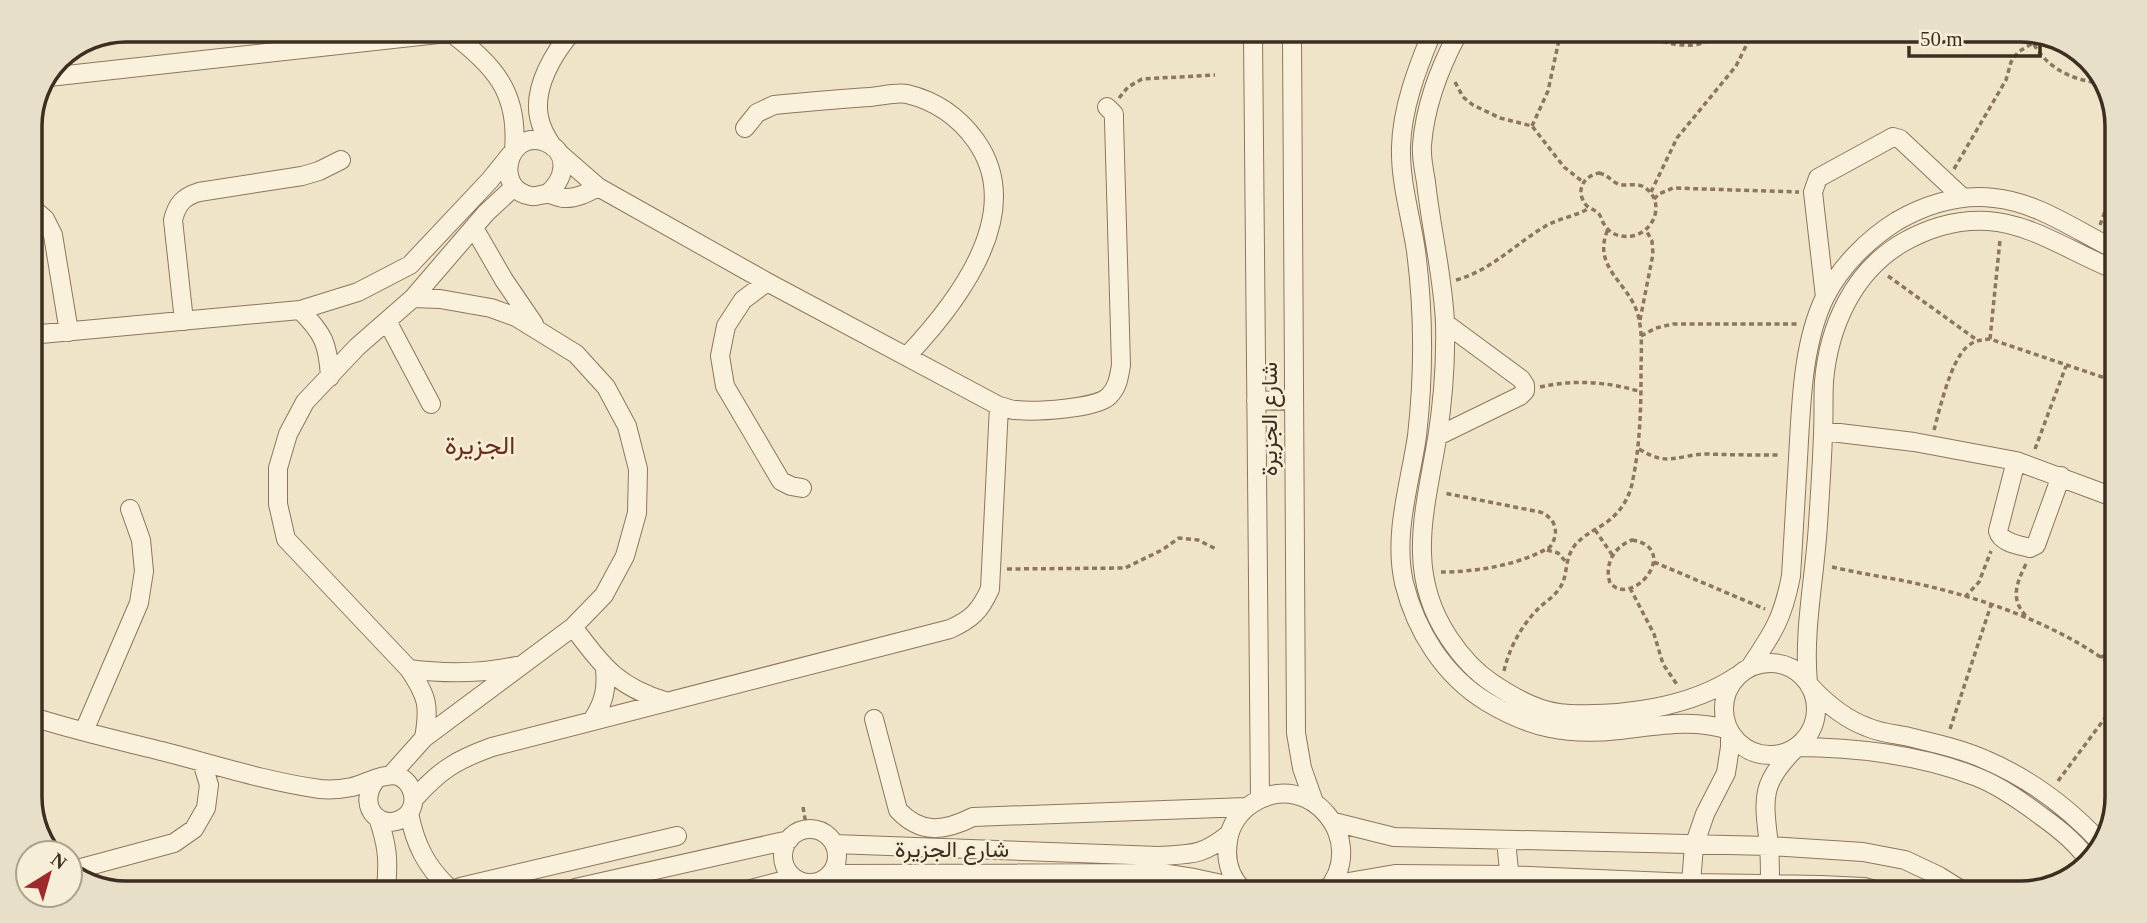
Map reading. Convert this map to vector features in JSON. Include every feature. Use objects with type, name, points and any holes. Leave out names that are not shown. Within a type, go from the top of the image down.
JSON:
[{"type":"street","points":[[58,77],[360,42]]},
{"type":"street","points":[[462,42],[474,50],[494,72],[510,99],[516,127],[507,165],[514,187],[530,196],[547,194],[564,198],[582,196],[598,187]]},
{"type":"street","points":[[547,194],[556,187],[562,176],[563,165],[543,131],[538,113],[539,98],[548,67],[563,42]]},
{"type":"street","name":"شارع الجزيرة","points":[[1253,42],[1256,401],[1253,803]]},
{"type":"street","name":"شارع الجزيرة","points":[[1292,42],[1296,733],[1302,768],[1314,802]]},
{"type":"street","points":[[1429,42],[1413,81],[1401,147],[1406,200],[1420,283],[1423,343],[1418,427],[1403,513],[1400,551],[1404,582],[1410,601],[1428,642],[1452,674],[1485,701],[1539,727],[1575,732],[1614,731],[1693,723],[1729,731]]},
{"type":"street","points":[[1454,42],[1426,112],[1422,147],[1445,323],[1444,376],[1438,436],[1421,544],[1426,593],[1441,627],[1461,657],[1485,678],[1522,701],[1563,714],[1591,715],[1643,709],[1692,698],[1724,685],[1744,671],[1763,663],[1775,663],[1799,673],[1827,704],[1866,727],[1984,759],[2028,782],[2084,824],[2095,836]]},
{"type":"street","points":[[1413,81],[1437,79]]},
{"type":"street","points":[[744,128],[757,113],[774,105],[905,94],[937,104],[964,124],[984,152],[994,185],[993,218],[979,257],[959,293],[935,326],[907,356]]},
{"type":"street","points":[[510,99],[539,98]]},
{"type":"street","points":[[42,334],[300,310],[358,292],[410,265],[491,180],[512,152],[533,141],[543,142],[556,150],[598,187],[767,282],[999,406],[1032,410],[1093,406],[1108,397],[1118,383],[1121,365],[1110,110]]},
{"type":"street","points":[[1825,297],[1813,192],[1818,178],[1822,175],[1893,137],[1900,139],[1962,197]]},
{"type":"street","points":[[184,321],[173,220],[177,207],[186,196],[199,191],[302,176],[341,160]]},
{"type":"street","points":[[424,738],[428,714],[423,690],[408,669],[286,539],[278,504],[278,468],[288,434],[305,402],[357,347],[413,298],[493,206],[514,187]]},
{"type":"street","points":[[2082,854],[2052,823],[2018,799],[1979,778],[1947,766],[1857,751],[1795,748],[1770,755],[1757,754],[1736,741],[1729,731],[1724,717],[1724,702],[1728,688],[1774,631],[1786,604],[1791,576],[1804,377],[1815,324],[1825,297],[1840,273],[1880,232],[1908,215],[1934,204],[1962,197],[1994,198],[2021,204],[2105,245]]},
{"type":"street","points":[[1406,200],[1427,198]]},
{"type":"street","points":[[42,216],[53,235],[69,332]]},
{"type":"street","points":[[1770,881],[1765,823],[1769,782],[1779,764],[1808,735],[1815,720],[1816,703],[1809,685],[1806,636],[1816,564],[1824,380],[1834,329],[1842,310],[1874,265],[1893,249],[1918,234],[1962,221],[2002,223],[2036,233],[2105,266]]},
{"type":"street","points":[[474,228],[504,280],[538,330]]},
{"type":"street","points":[[1859,252],[1874,265]]},
{"type":"street","points":[[767,282],[743,300],[726,326],[720,356],[725,386],[781,481],[802,488]]},
{"type":"street","points":[[387,881],[389,864],[386,841],[377,818],[370,811],[368,789],[424,738],[573,626],[604,595],[625,556],[637,513],[638,469],[627,426],[606,387],[576,354],[516,317],[491,308],[453,300],[413,298]]},
{"type":"street","points":[[300,310],[318,328],[328,351],[330,377]]},
{"type":"street","points":[[387,320],[430,404]]},
{"type":"street","points":[[1438,436],[1520,396],[1525,391],[1521,379],[1445,323]]},
{"type":"street","points":[[1256,401],[1293,400]]},
{"type":"street","points":[[377,818],[388,822],[400,820],[435,775],[462,758],[492,747],[950,629],[968,621],[982,607],[990,589],[999,406]]},
{"type":"street","points":[[1823,431],[1931,445],[2022,463],[2105,494]]},
{"type":"street","points":[[2022,463],[1998,531],[2000,536],[2030,548],[2038,543],[2061,476]]},
{"type":"street","points":[[83,731],[139,603],[144,571],[141,540],[130,509]]},
{"type":"street","points":[[573,626],[606,669],[623,684],[665,701]]},
{"type":"street","points":[[408,669],[465,674],[522,665]]},
{"type":"street","points":[[593,719],[602,704],[607,686],[606,669]]},
{"type":"street","points":[[42,719],[299,785],[324,789],[350,788],[383,778],[400,777],[412,790],[413,835],[422,856],[442,881]]},
{"type":"street","points":[[874,719],[898,810],[908,822],[930,828],[953,827],[973,817],[1253,803],[1278,794],[1297,795],[1314,802],[1334,822],[1340,838],[1341,854],[1338,870],[1332,881]]},
{"type":"street","points":[[1691,881],[1693,846],[1705,814],[1726,773],[1730,747],[1729,731]]},
{"type":"street","points":[[84,867],[174,843],[194,829],[206,808],[209,785],[202,762]]},
{"type":"street","points":[[1236,881],[1230,872],[1226,853],[1228,834],[1235,820],[1253,803]]},
{"type":"street","points":[[1334,822],[1394,837],[1769,846],[1863,852],[1905,860],[1947,881]]},
{"type":"street","points":[[802,881],[784,864],[783,855],[789,840],[807,830],[823,833],[834,845],[836,860],[830,874],[824,880],[817,881]]},
{"type":"street","name":"شارع الجزيرة","points":[[834,845],[1159,856],[1197,854],[1214,846],[1228,834]]},
{"type":"street","points":[[486,881],[677,836]]},
{"type":"street","points":[[606,881],[789,840]]},
{"type":"street","points":[[1506,840],[1510,881]]},
{"type":"street","name":"شارع الجزيرة","points":[[830,874],[1161,873],[1207,881]]},
{"type":"street","points":[[1362,881],[1395,874],[1484,881]]},
{"type":"path","points":[[1532,126],[1548,91],[1558,42]]},
{"type":"path","points":[[1670,42],[1688,46],[1707,42]]},
{"type":"path","points":[[1650,193],[1677,138],[1731,72],[1748,42]]},
{"type":"path","points":[[1946,183],[2006,79],[2011,62],[2018,52],[2032,43]]},
{"type":"path","points":[[2033,44],[2063,74],[2092,82]]},
{"type":"path","points":[[1437,79],[1449,74],[1464,97],[1473,105],[1500,118],[1532,126],[1564,167],[1583,182]]},
{"type":"path","points":[[1110,110],[1128,87],[1142,79],[1215,75]]},
{"type":"path","points":[[1599,173],[1611,177],[1619,184],[1641,186],[1654,199],[1654,219],[1640,234],[1616,234],[1608,229],[1599,213],[1589,208],[1581,196],[1583,182],[1599,173]]},
{"type":"path","points":[[1654,199],[1673,188],[1813,192]]},
{"type":"path","points":[[1440,282],[1455,281],[1482,271],[1543,227],[1589,208]]},
{"type":"path","points":[[2095,240],[2105,212]]},
{"type":"path","points":[[1990,339],[2002,223]]},
{"type":"path","points":[[1501,689],[1511,647],[1526,622],[1560,588],[1566,562],[1573,548],[1580,540],[1609,521],[1625,503],[1633,481],[1639,449],[1642,392],[1640,325],[1632,302],[1604,258],[1603,243],[1608,229]]},
{"type":"path","points":[[1640,325],[1653,254],[1652,242],[1646,230]]},
{"type":"path","points":[[1874,265],[1977,340]]},
{"type":"path","points":[[1641,336],[1656,328],[1673,324],[1815,324]]},
{"type":"path","points":[[1931,445],[1949,380],[1965,348],[1977,340],[1990,339],[2105,379]]},
{"type":"path","points":[[2022,463],[2066,366]]},
{"type":"path","points":[[1525,391],[1583,382],[1603,383],[1642,392]]},
{"type":"path","points":[[1639,449],[1668,460],[1707,454],[1798,455]]},
{"type":"path","points":[[1422,572],[1475,570],[1511,562],[1550,547],[1556,535],[1554,523],[1546,514],[1428,489]]},
{"type":"path","points":[[1595,530],[1613,556]]},
{"type":"path","points":[[1965,597],[1979,582],[2000,536]]},
{"type":"path","points":[[992,569],[1125,568],[1162,550],[1179,538],[1198,540],[1216,549]]},
{"type":"path","points":[[1641,541],[1653,554],[1654,562],[1645,579],[1630,588],[1619,590],[1610,583],[1608,570],[1613,556],[1624,543],[1641,541]]},
{"type":"path","points":[[2029,619],[2021,611],[2015,592],[2030,548]]},
{"type":"path","points":[[1545,550],[1558,553],[1566,562]]},
{"type":"path","points":[[1654,562],[1781,616]]},
{"type":"path","points":[[1816,564],[1900,580],[1991,605],[2065,636],[2105,660]]},
{"type":"path","points":[[1630,588],[1654,634],[1663,664],[1681,689],[1692,698]]},
{"type":"path","points":[[1944,747],[1991,605]]},
{"type":"path","points":[[2100,657],[2105,656]]},
{"type":"path","points":[[2048,795],[2105,718]]},
{"type":"path","points":[[803,807],[807,830]]},
{"type":"district","name":"الجزيرة","points":[[480,445]]}]
